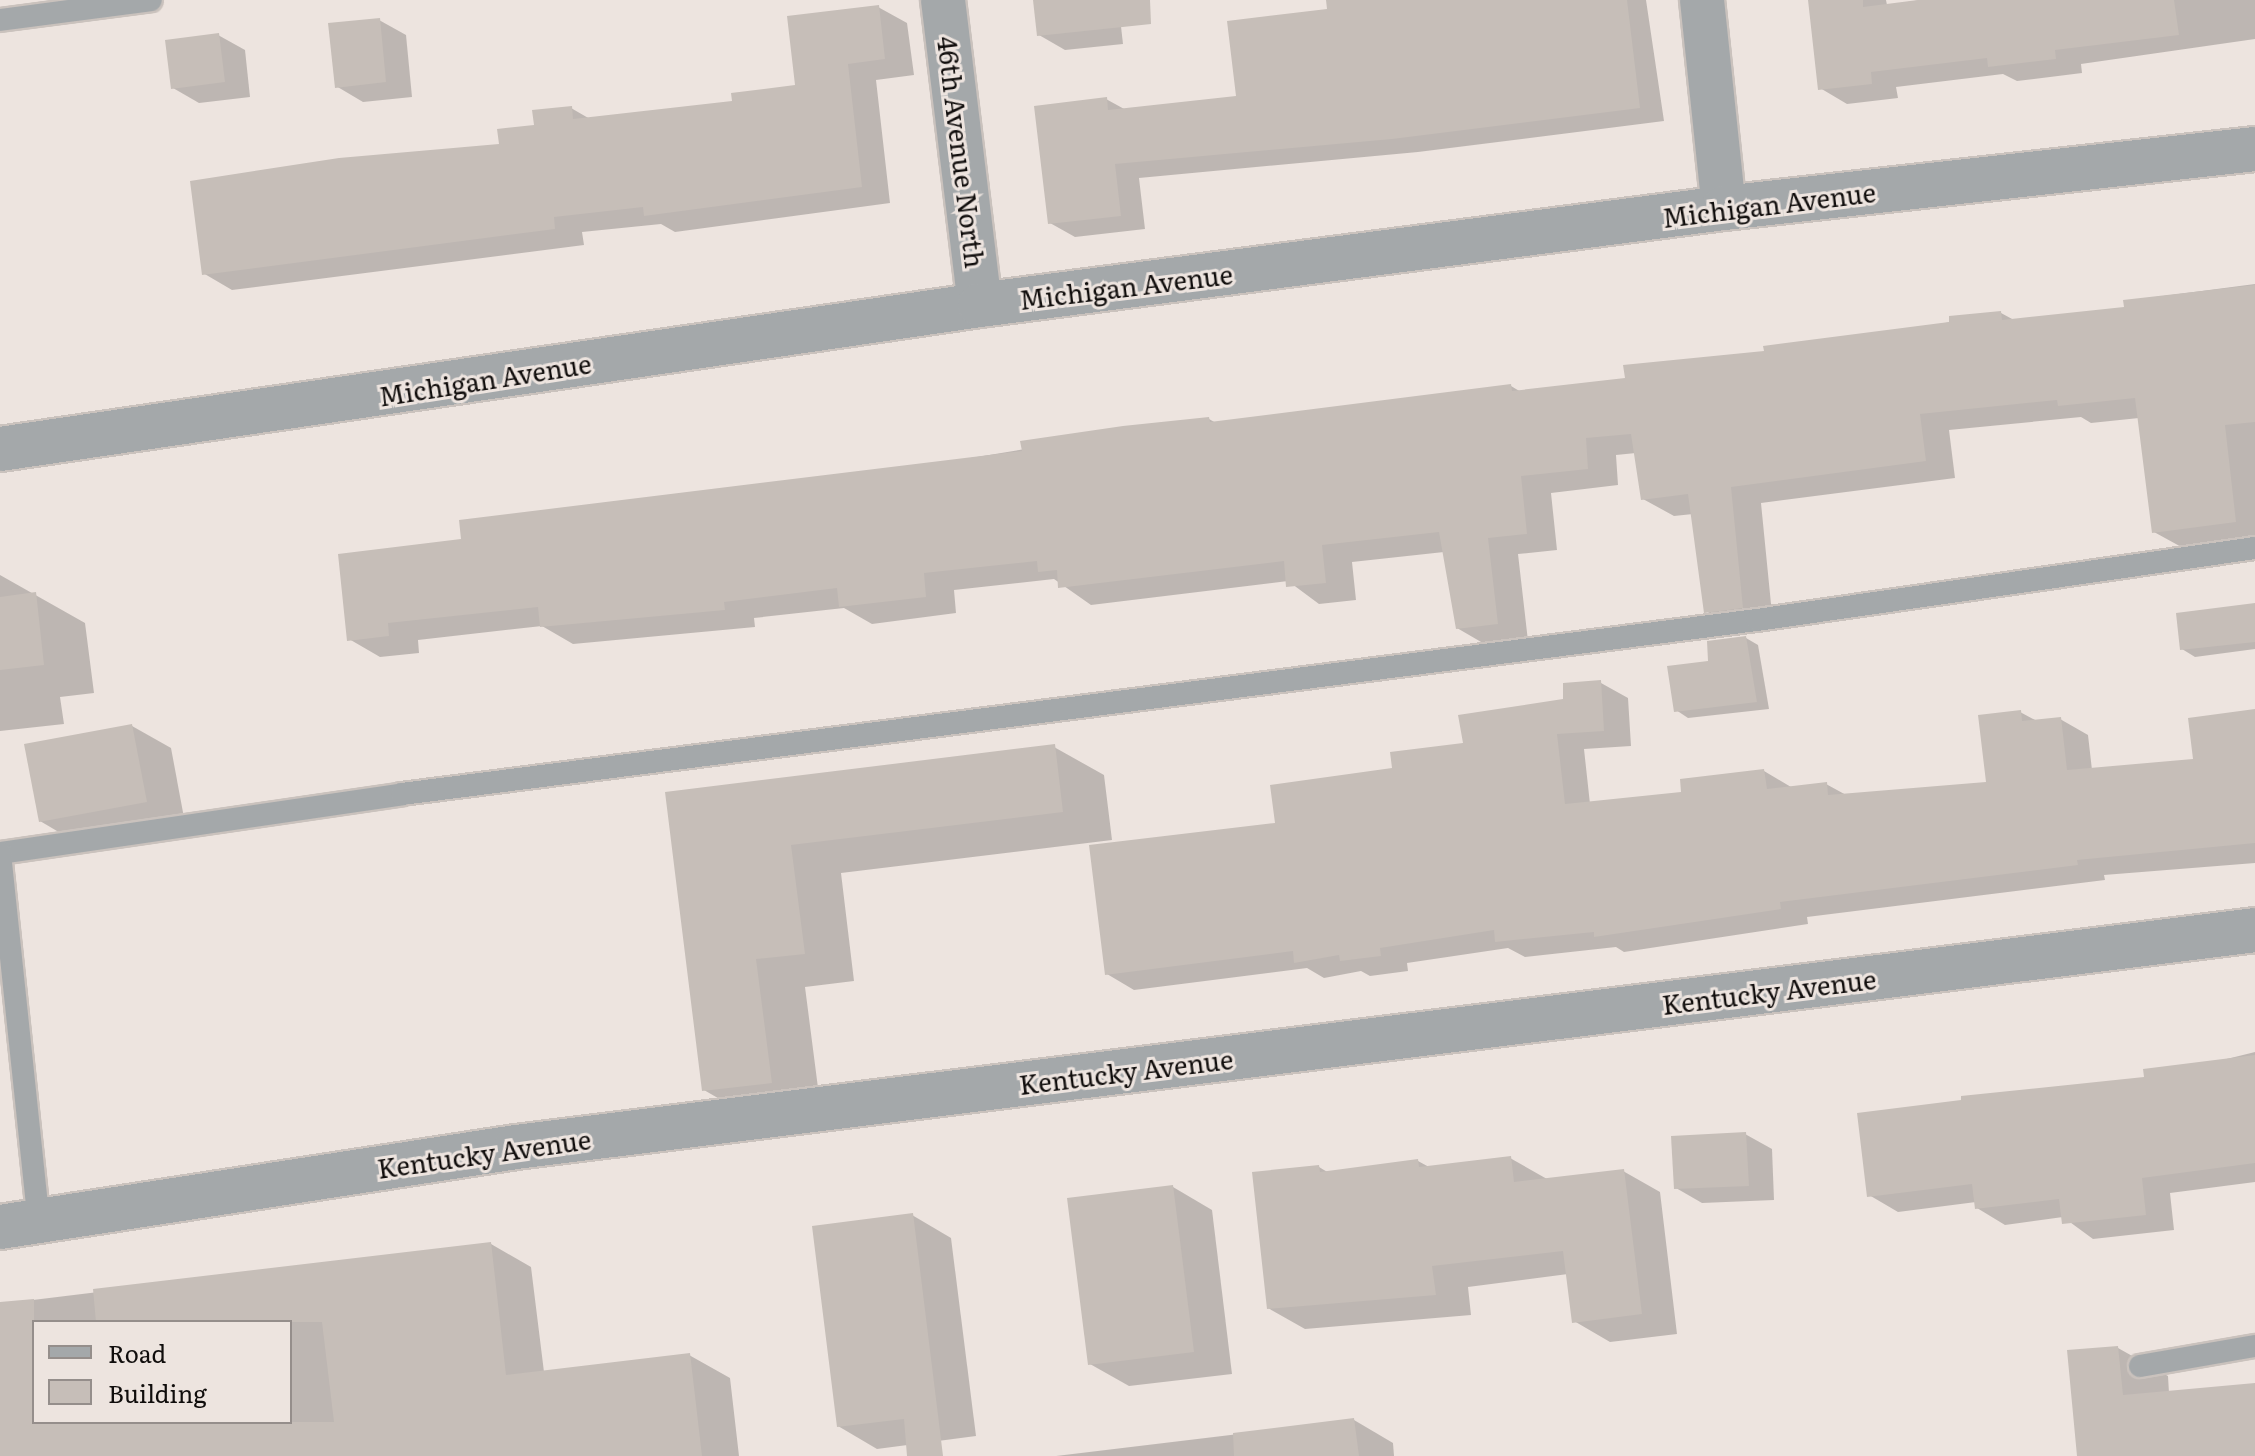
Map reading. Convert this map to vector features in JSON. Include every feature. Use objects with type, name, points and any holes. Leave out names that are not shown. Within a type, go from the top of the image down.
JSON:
[{"type":"street","name":"46th Avenue North","points":[[943,0],[980,305]]},
{"type":"street","points":[[1702,0],[1724,208]]},
{"type":"street","name":"Michigan Avenue","points":[[0,449],[980,305],[1724,208],[2255,149]]},
{"type":"street","name":"Kentucky Avenue","points":[[20,1224],[531,1145],[2255,930]]},
{"type":"lane","points":[[0,20],[151,0]]},
{"type":"lane","points":[[20,1224],[0,853],[402,794],[1757,620],[2255,548]]},
{"type":"lane","points":[[2140,1366],[2255,1346]]},
{"type":"building","points":[[1033,0],[1150,0],[1151,24],[1037,36]]},
{"type":"building","points":[[1326,0],[1627,0],[1640,108],[1392,139],[1115,164],[1121,216],[1048,224],[1034,106],[1107,97],[1108,110],[1236,96],[1227,21],[1327,9]]},
{"type":"building","points":[[1808,0],[1863,0],[1863,7],[1918,0],[2174,0],[2179,35],[2055,50],[2056,59],[1988,67],[1987,58],[1871,72],[1872,84],[1818,90]]},
{"type":"building","points":[[879,5],[885,59],[848,64],[862,187],[644,216],[643,207],[554,217],[555,229],[202,275],[190,181],[339,158],[499,144],[497,129],[534,125],[532,110],[572,106],[573,119],[732,101],[731,93],[795,85],[787,16]]},
{"type":"building","points":[[380,18],[386,82],[335,88],[328,23]]},
{"type":"building","points":[[219,33],[225,82],[171,89],[165,40]]},
{"type":"building","points":[[2255,285],[2255,422],[2225,425],[2236,522],[2152,533],[2135,398],[2058,406],[2057,400],[1920,414],[1926,461],[1731,487],[1743,608],[1704,613],[1688,494],[1641,500],[1631,434],[1586,438],[1588,469],[1521,476],[1527,534],[1488,538],[1498,624],[1456,629],[1439,532],[1322,545],[1326,583],[1286,587],[1284,561],[1058,588],[1057,570],[1038,572],[1037,561],[924,573],[926,597],[839,607],[837,588],[724,602],[725,610],[540,627],[538,607],[388,623],[389,636],[347,641],[338,554],[461,539],[459,520],[1022,451],[1020,441],[1123,426],[1209,417],[1210,422],[1511,384],[1512,391],[1625,378],[1623,365],[1764,351],[1763,346],[1949,322],[1949,316],[2001,311],[2002,320],[2124,307],[2123,300]]},
{"type":"building","points":[[36,592],[44,665],[0,670],[0,597]]},
{"type":"building","points":[[2255,603],[2255,642],[2180,650],[2176,613]]},
{"type":"building","points":[[1746,636],[1757,702],[1674,712],[1667,666],[1708,661],[1707,641]]},
{"type":"building","points":[[1601,680],[1604,731],[1557,734],[1565,804],[1681,792],[1680,779],[1764,769],[1767,789],[1827,782],[1828,795],[1986,782],[1978,715],[2021,710],[2022,721],[2061,717],[2067,770],[2193,759],[2188,718],[2255,709],[2255,843],[2077,860],[2078,865],[1780,902],[1781,909],[1594,937],[1594,932],[1495,942],[1494,930],[1380,948],[1381,956],[1340,961],[1339,955],[1294,963],[1293,951],[1105,975],[1089,845],[1275,823],[1270,785],[1392,768],[1390,752],[1463,743],[1458,715],[1563,699],[1563,683]]},
{"type":"building","points":[[132,724],[147,802],[39,822],[24,744]]},
{"type":"building","points":[[1055,744],[1063,812],[791,845],[805,954],[756,959],[772,1083],[702,1091],[665,792]]},
{"type":"building","points":[[2255,1055],[2255,1163],[2142,1178],[2146,1215],[2062,1224],[2059,1199],[1975,1209],[1972,1184],[1867,1197],[1857,1113],[1961,1100],[1961,1096],[2144,1077],[2143,1069]]},
{"type":"building","points":[[1746,1132],[1749,1186],[1674,1189],[1671,1136]]},
{"type":"building","points":[[1511,1156],[1514,1182],[1624,1169],[1642,1314],[1572,1323],[1563,1251],[1432,1266],[1436,1295],[1267,1309],[1252,1172],[1319,1165],[1320,1172],[1418,1159],[1419,1167]]},
{"type":"building","points":[[1173,1185],[1194,1352],[1088,1365],[1067,1198]]},
{"type":"building","points":[[913,1213],[943,1456],[907,1456],[904,1419],[837,1427],[812,1226]]},
{"type":"building","points":[[491,1242],[506,1375],[690,1353],[702,1456],[0,1456],[0,1302],[34,1299],[32,1424],[334,1422],[322,1322],[96,1320],[93,1289]]},
{"type":"building","points":[[2118,1346],[2123,1395],[2255,1383],[2255,1456],[2077,1456],[2067,1350]]},
{"type":"building","points":[[1354,1418],[1359,1456],[1234,1456],[1233,1433]]}]
